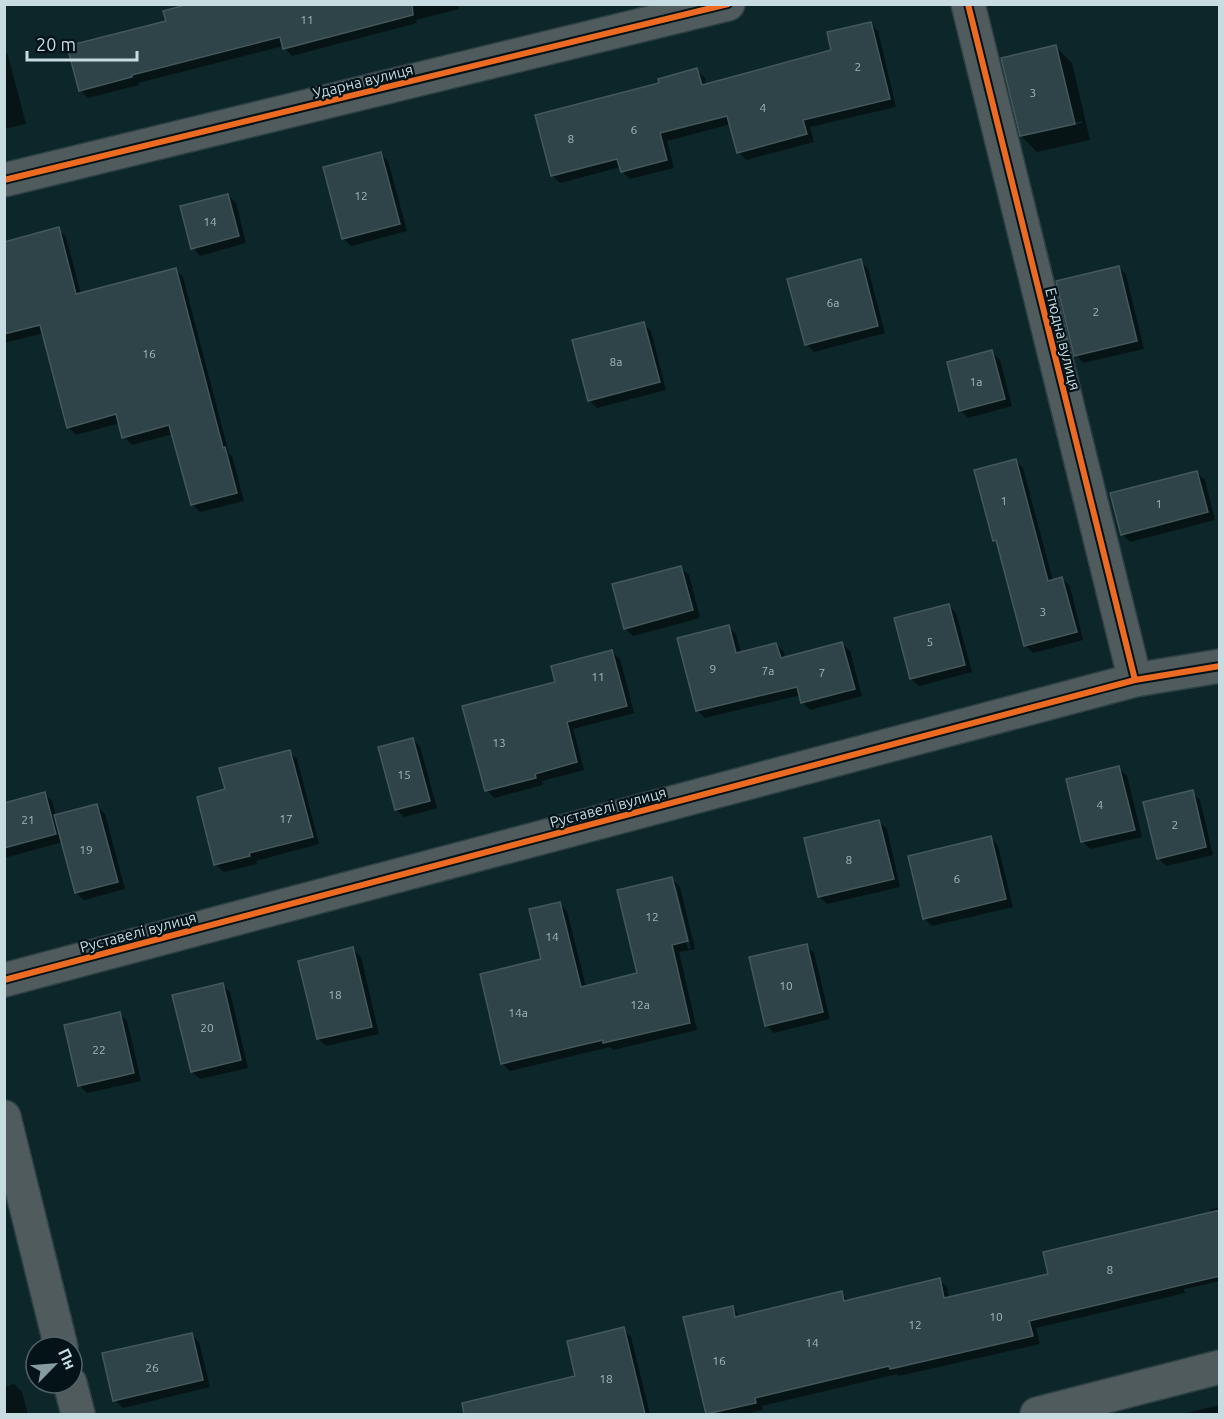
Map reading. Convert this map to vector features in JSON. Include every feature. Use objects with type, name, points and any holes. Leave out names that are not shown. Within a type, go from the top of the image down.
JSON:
[{"type":"street","name":"Ударна вулиця","points":[[4,180],[728,4]]},
{"type":"street","name":"Етюдна вулиця","points":[[968,4],[1135,680]]},
{"type":"street","name":"Руставелі вулиця","points":[[4,980],[1135,680],[1220,666]]},
{"type":"street","points":[[4,1117],[58,1335]]},
{"type":"street","points":[[1037,1414],[1220,1367]]},
{"type":"street","points":[[73,1395],[78,1414]]},
{"type":"building","points":[[189,4],[412,4],[413,15],[283,49],[280,37],[79,91],[67,46],[166,21],[163,11]]},
{"type":"building","points":[[871,22],[890,99],[803,120],[807,134],[737,153],[727,116],[660,133],[667,160],[621,172],[617,159],[551,176],[535,115],[659,83],[658,79],[697,68],[702,85],[831,50],[827,32]]},
{"type":"building","points":[[1056,45],[1075,124],[1020,136],[1001,58]]},
{"type":"building","points":[[381,152],[400,224],[342,239],[323,167]]},
{"type":"building","points":[[228,194],[239,236],[191,249],[180,206]]},
{"type":"building","points":[[59,227],[76,294],[176,268],[237,493],[191,505],[169,425],[122,438],[116,414],[67,428],[40,325],[4,334],[4,242]]},
{"type":"building","points":[[861,259],[878,326],[805,345],[787,279]]},
{"type":"building","points":[[1119,266],[1137,341],[1074,356],[1056,281]]},
{"type":"building","points":[[644,322],[660,382],[588,401],[572,340]]},
{"type":"building","points":[[992,350],[1005,399],[959,411],[947,362]]},
{"type":"building","points":[[1016,459],[1048,581],[1062,577],[1077,632],[1024,646],[996,540],[993,541],[974,470]]},
{"type":"building","points":[[1197,471],[1208,512],[1121,535],[1110,493]]},
{"type":"building","points":[[681,566],[693,610],[624,629],[612,584]]},
{"type":"building","points":[[949,604],[965,665],[910,679],[894,618]]},
{"type":"building","points":[[729,625],[736,653],[776,643],[781,658],[842,642],[855,689],[801,703],[797,687],[696,711],[677,638]]},
{"type":"building","points":[[612,650],[627,706],[567,722],[577,762],[535,774],[536,778],[485,791],[462,706],[555,682],[551,666]]},
{"type":"building","points":[[413,738],[430,801],[395,810],[378,747]]},
{"type":"building","points":[[290,750],[313,837],[249,853],[250,856],[214,865],[197,797],[225,789],[219,768]]},
{"type":"building","points":[[1119,766],[1135,830],[1081,842],[1066,779]]},
{"type":"building","points":[[1193,790],[1206,847],[1157,859],[1143,802]]},
{"type":"building","points":[[45,792],[56,834],[4,848],[4,803]]},
{"type":"building","points":[[97,804],[118,882],[75,893],[54,815]]},
{"type":"building","points":[[879,820],[894,879],[818,897],[804,838]]},
{"type":"building","points":[[991,836],[1006,899],[923,919],[908,856]]},
{"type":"building","points":[[672,877],[688,941],[672,945],[690,1023],[603,1043],[603,1040],[501,1064],[480,974],[541,959],[529,909],[560,902],[581,987],[637,973],[617,890]]},
{"type":"building","points":[[807,944],[823,1012],[765,1026],[749,957]]},
{"type":"building","points":[[353,947],[372,1027],[317,1039],[298,961]]},
{"type":"building","points":[[223,983],[241,1060],[191,1072],[172,995]]},
{"type":"building","points":[[120,1012],[134,1073],[78,1086],[64,1025]]},
{"type":"building","points":[[1220,1210],[1220,1276],[1029,1321],[1033,1336],[890,1369],[889,1366],[755,1398],[756,1403],[706,1414],[683,1317],[733,1306],[735,1317],[842,1291],[844,1301],[940,1278],[944,1298],[1048,1274],[1043,1252]]},
{"type":"building","points":[[624,1327],[645,1414],[464,1414],[462,1403],[575,1376],[567,1341]]},
{"type":"building","points":[[192,1333],[203,1380],[113,1401],[102,1353]]},
{"type":"cycle path","points":[[4,180],[728,4]]},
{"type":"cycle path","points":[[968,4],[1135,680]]},
{"type":"cycle path","points":[[4,980],[1135,680],[1220,666]]}]
